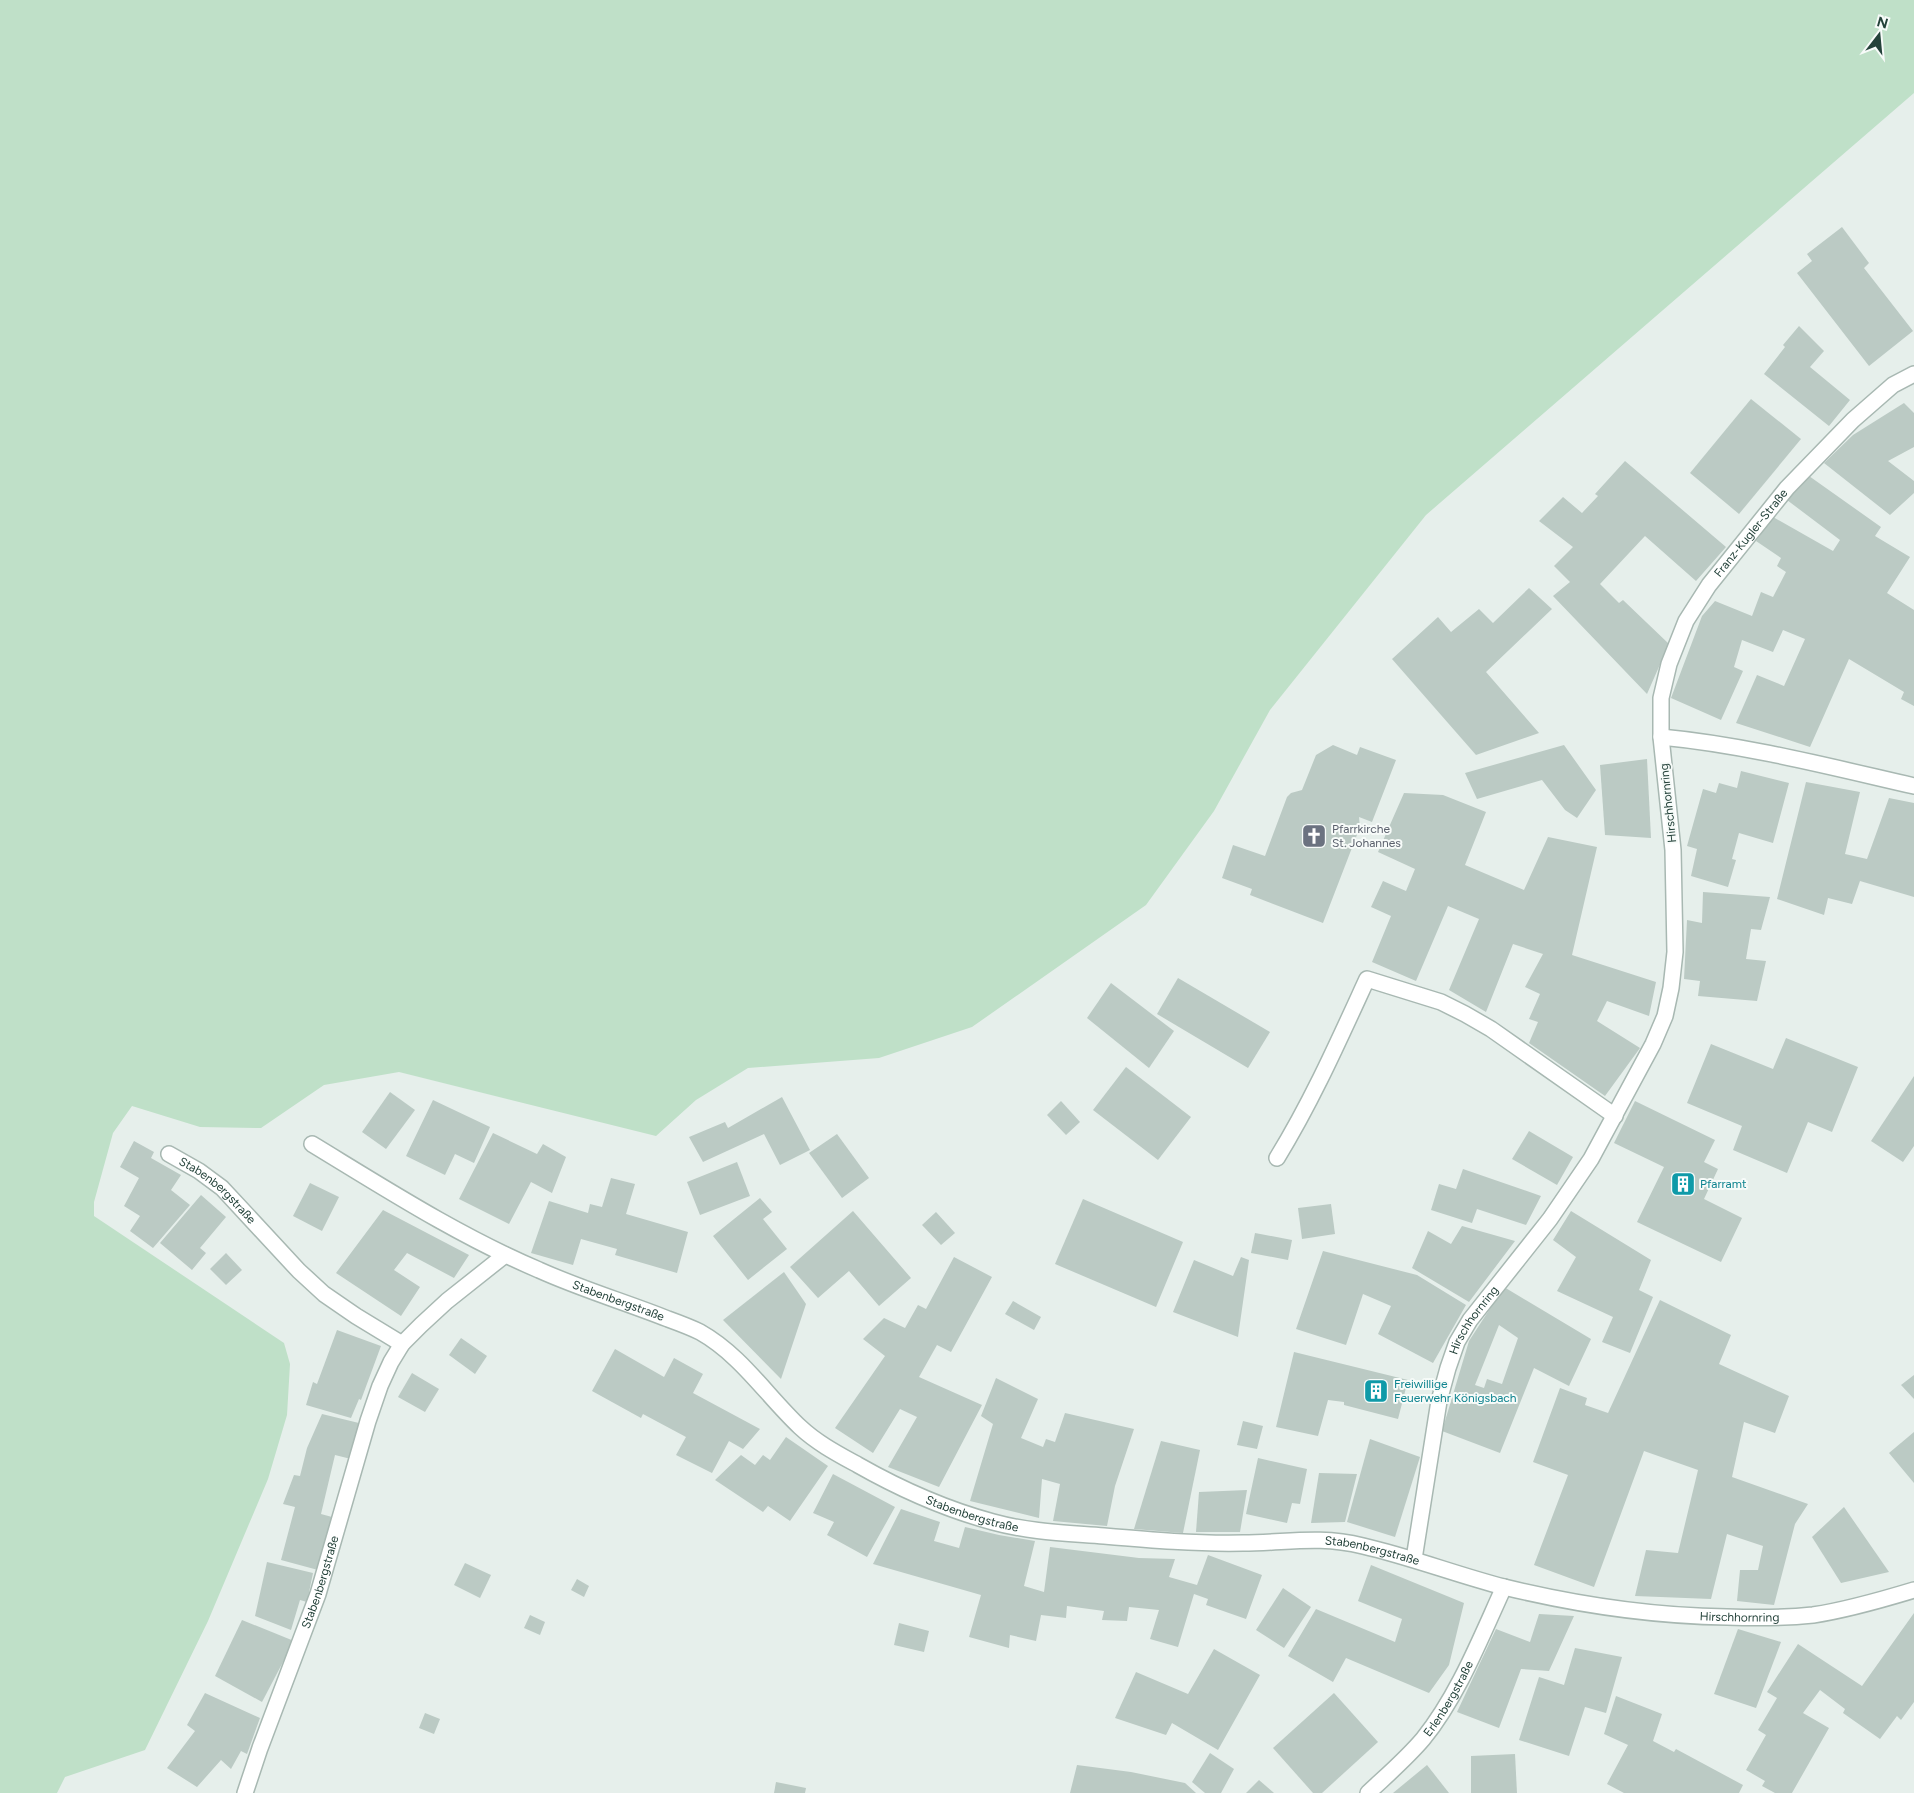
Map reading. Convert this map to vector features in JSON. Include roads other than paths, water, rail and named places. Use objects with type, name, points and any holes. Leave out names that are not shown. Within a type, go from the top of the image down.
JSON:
[{"type":"street","name":"Franz-Kugler-Straße","points":[[1661,737],[1661,698],[1669,664],[1686,621],[1709,585],[1787,488],[1853,420],[1893,385],[1914,374]]},
{"type":"street","points":[[1661,737],[1739,748],[1914,786]]},
{"type":"street","name":"Hirschhornring","points":[[1414,1559],[1439,1401],[1457,1342],[1470,1320],[1550,1219],[1591,1159],[1616,1116],[1653,1044],[1665,1016],[1671,988],[1675,952],[1673,850],[1661,737]]},
{"type":"street","points":[[1277,1158],[1298,1124],[1367,979],[1441,1002],[1465,1014],[1491,1029],[1616,1116]]},
{"type":"street","name":"Stabenbergstraße","points":[[312,1144],[407,1202],[505,1255],[573,1284],[701,1332],[756,1378],[803,1430],[840,1456],[898,1488],[947,1508],[998,1524],[1044,1532],[1224,1543],[1308,1539],[1328,1540],[1360,1545],[1414,1559],[1504,1586]]},
{"type":"street","name":"Stabenbergstraße","points":[[169,1154],[199,1171],[222,1188],[299,1271],[324,1294],[402,1344]]},
{"type":"street","name":"Stabenbergstraße","points":[[245,1793],[318,1594],[380,1386],[402,1344],[447,1301],[505,1255]]},
{"type":"street","name":"Hirschhornring","points":[[1504,1586],[1614,1610],[1681,1616],[1760,1618],[1813,1614],[1871,1603],[1914,1590]]},
{"type":"street","name":"Erlenbergstraße","points":[[1368,1793],[1406,1758],[1424,1738],[1466,1671],[1504,1586]]},
{"type":"place","name":"Pfarrkirche St. Johannes","points":[[1314,836]]},
{"type":"place","name":"Pfarramt","points":[[1683,1184]]},
{"type":"place","name":"Freiwillige Feuerwehr Königsbach","points":[[1376,1391]]}]
